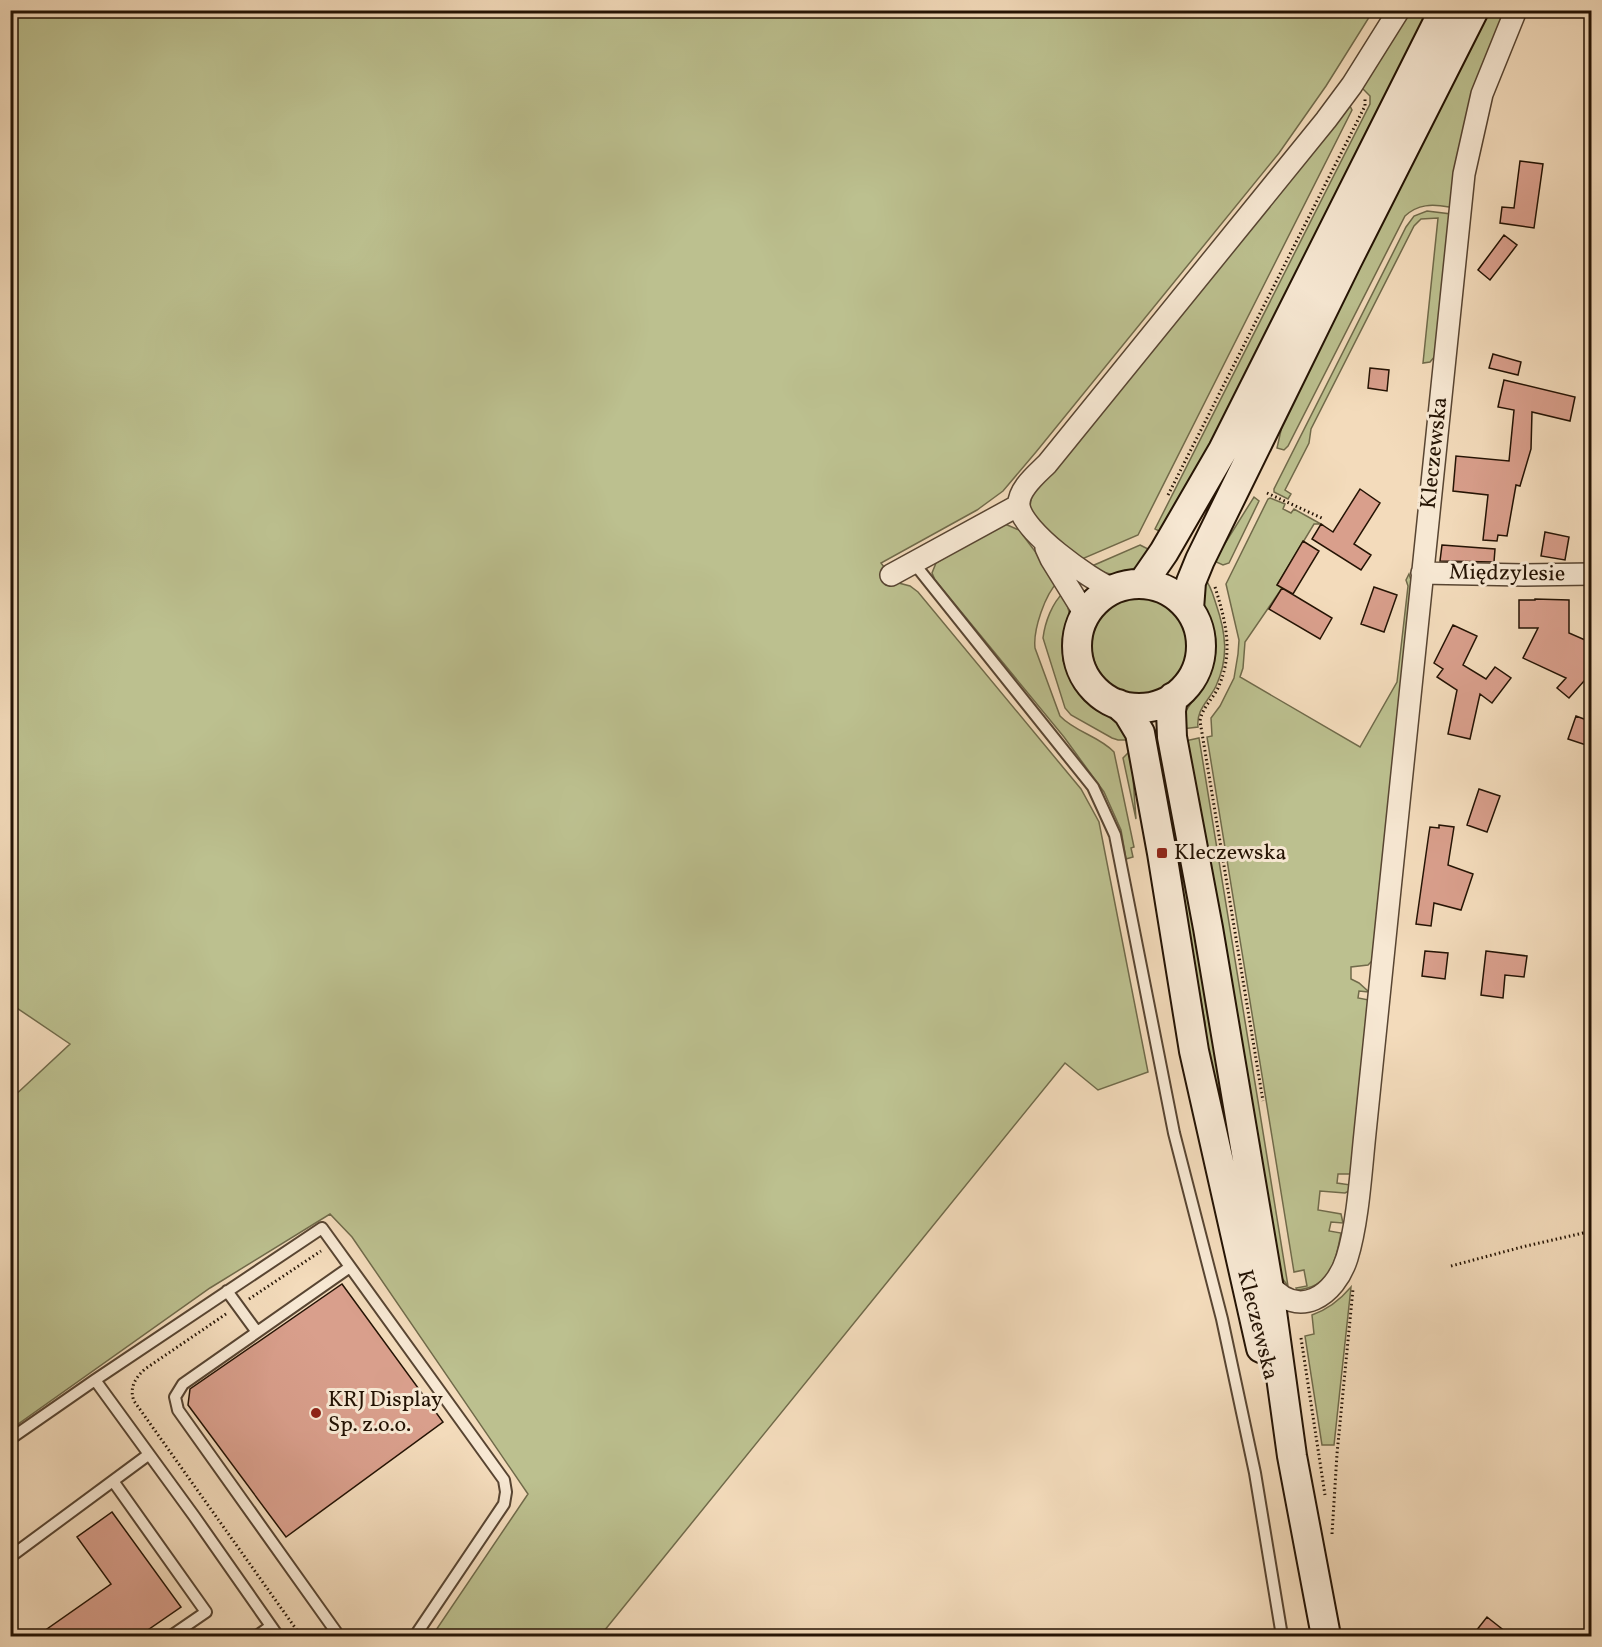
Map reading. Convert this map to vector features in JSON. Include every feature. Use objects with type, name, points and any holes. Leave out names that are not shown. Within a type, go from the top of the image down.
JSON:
[{"type":"main road","points":[[1142,584],[1164,552],[1223,450],[1444,10]]},
{"type":"main road","points":[[1189,609],[1191,582],[1196,569],[1347,261],[1474,10]]},
{"type":"main road","points":[[1142,584],[1168,591],[1189,609],[1197,624],[1200,657],[1190,679],[1173,697],[1160,704],[1132,707],[1118,704],[1098,692],[1090,684],[1081,667],[1077,648],[1078,630],[1085,614],[1097,599],[1113,589],[1142,584]]},
{"type":"main road","name":"Kleczewska","points":[[1173,697],[1172,737],[1208,928],[1268,1283],[1289,1340],[1292,1456]]},
{"type":"main road","name":"Kleczewska","points":[[1118,704],[1128,713],[1140,733],[1194,1051],[1264,1360],[1292,1456],[1326,1636]]},
{"type":"street","points":[[1113,589],[1080,571],[1043,540],[1024,518],[1019,505],[1022,492],[1326,120],[1352,85],[1400,10]]},
{"type":"street","name":"Kleczewska","points":[[1289,1340],[1286,1315],[1295,1304],[1320,1296],[1332,1288],[1343,1272],[1349,1254],[1366,1125],[1464,174],[1482,94],[1516,10]]},
{"type":"street","points":[[891,575],[1019,505]]},
{"type":"street","points":[[1043,540],[1051,559],[1085,614]]},
{"type":"street","name":"Międzylesie","points":[[1422,573],[1592,574]]},
{"type":"street","name":"Kleczewska","points":[[1268,1283],[1275,1292],[1295,1304]]},
{"type":"lane","points":[[913,562],[1093,787],[1115,835],[1174,1133],[1222,1319],[1255,1473],[1282,1636]]},
{"type":"lane","points":[[10,1439],[322,1227],[504,1480],[506,1492],[504,1504],[415,1636]]},
{"type":"lane","points":[[339,1636],[178,1410],[175,1397],[183,1384],[351,1267]]},
{"type":"lane","points":[[227,1291],[257,1332]]},
{"type":"lane","points":[[95,1380],[278,1636]]},
{"type":"lane","points":[[10,1557],[148,1455]]},
{"type":"lane","points":[[113,1481],[206,1612],[171,1636]]},
{"type":"lane","points":[[257,1636],[271,1626]]},
{"type":"path","points":[[1165,501],[1365,106],[1365,98],[1352,85]]},
{"type":"path","points":[[1268,493],[1324,519]]},
{"type":"path","points":[[1196,569],[1208,575],[1215,585],[1228,636],[1226,666],[1216,692],[1203,711],[1200,721],[1263,1107]]},
{"type":"path","points":[[1451,1266],[1592,1231]]},
{"type":"path","points":[[301,1636],[131,1394],[134,1381],[144,1369],[321,1251]]},
{"type":"path","points":[[1328,1524],[1330,1537],[1355,1273],[1349,1254]]},
{"type":"path","points":[[1289,1340],[1325,1501]]},
{"type":"green space","points":[[11,11],[1373,11],[1326,86],[1279,153],[1003,491],[977,510],[881,563],[895,582],[910,586],[918,592],[1081,789],[1099,822],[1148,1072],[1098,1090],[1065,1063],[600,1636],[432,1636],[528,1494],[352,1237],[330,1214],[210,1288],[11,1429],[11,1099],[70,1044],[11,1004]]},
{"type":"green space","points":[[1409,11],[1433,11],[1229,416],[1163,533],[1155,529],[1370,104],[1370,96],[1361,87]]},
{"type":"green space","points":[[1485,11],[1507,11],[1451,205],[1449,207],[1431,205],[1420,207],[1405,216],[1288,446],[1284,450],[1277,448],[1284,417]]},
{"type":"green space","points":[[1349,104],[1352,110],[1138,535],[1084,558],[1080,563],[1033,516],[1030,506],[1032,495]]},
{"type":"green space","points":[[1427,211],[1451,214],[1436,355],[1430,362],[1423,363],[1438,218],[1421,219],[1414,226],[1311,429],[1309,443],[1285,490],[1291,494],[1288,499],[1274,492],[1406,227],[1414,216]]},
{"type":"green space","points":[[1254,497],[1259,501],[1229,563],[1223,565],[1214,561]]},
{"type":"green space","points":[[1270,498],[1285,504],[1283,509],[1291,513],[1294,509],[1321,524],[1314,524],[1277,585],[1282,588],[1245,642],[1240,677],[1360,747],[1397,682],[1408,586],[1406,580],[1409,574],[1412,583],[1373,960],[1368,965],[1351,967],[1351,979],[1369,992],[1359,991],[1358,998],[1369,1000],[1352,1174],[1338,1174],[1337,1183],[1351,1185],[1349,1191],[1345,1193],[1320,1191],[1318,1210],[1341,1214],[1343,1223],[1331,1222],[1329,1231],[1341,1233],[1337,1253],[1325,1278],[1318,1284],[1297,1290],[1296,1288],[1307,1286],[1304,1270],[1294,1272],[1207,737],[1212,736],[1211,718],[1220,706],[1234,678],[1238,654],[1239,640],[1226,584]]},
{"type":"green space","points":[[1005,524],[1019,530],[1058,582],[1041,613],[1035,648],[1060,716],[1114,752],[1134,847],[1131,848],[1133,857],[1126,859],[1121,830],[1104,792],[1064,737],[935,580],[932,573],[936,563],[992,528]]},
{"type":"green space","points":[[1140,545],[1152,551],[1125,574],[1110,574],[1092,566]]},
{"type":"green space","points":[[1205,579],[1212,591],[1222,625],[1225,645],[1223,665],[1216,686],[1201,710],[1198,727],[1182,729],[1185,712],[1205,683],[1212,663],[1214,643],[1202,596]]},
{"type":"green space","points":[[1064,592],[1069,612],[1063,660],[1068,674],[1083,699],[1093,708],[1117,722],[1128,740],[1112,738],[1071,715],[1065,708],[1043,638],[1050,613]]},
{"type":"green space","points":[[1140,598],[1158,602],[1174,612],[1184,628],[1188,646],[1184,664],[1174,680],[1158,690],[1140,694],[1122,690],[1106,680],[1096,664],[1092,646],[1096,628],[1106,612],[1122,602]]},
{"type":"green space","points":[[1199,738],[1288,1286],[1278,1273],[1185,741]]},
{"type":"green space","points":[[1163,744],[1265,1309],[1208,1065],[1205,1023],[1154,746]]},
{"type":"green space","points":[[1131,750],[1136,819],[1123,758]]},
{"type":"green space","points":[[1351,1287],[1334,1445],[1322,1445],[1305,1336],[1314,1334],[1312,1315],[1334,1304]]},
{"type":"building","points":[[1520,161],[1543,164],[1534,228],[1500,223],[1502,207],[1514,208]]},
{"type":"building","points":[[1504,235],[1517,245],[1490,280],[1478,270]]},
{"type":"building","points":[[1493,354],[1521,362],[1518,375],[1489,368]]},
{"type":"building","points":[[1370,368],[1389,370],[1387,391],[1368,388]]},
{"type":"building","points":[[1504,380],[1575,397],[1570,421],[1532,412],[1531,449],[1520,486],[1516,485],[1507,536],[1498,535],[1497,541],[1483,540],[1488,495],[1453,491],[1456,456],[1509,461],[1514,410],[1498,407]]},
{"type":"building","points":[[1360,489],[1380,503],[1354,544],[1371,555],[1361,570],[1312,539],[1321,524],[1333,532]]},
{"type":"building","points":[[1545,532],[1569,537],[1565,560],[1541,556]]},
{"type":"building","points":[[1303,541],[1319,551],[1293,594],[1277,585]]},
{"type":"building","points":[[1442,545],[1495,549],[1494,562],[1440,561]]},
{"type":"building","points":[[1374,587],[1397,595],[1384,632],[1361,624]]},
{"type":"building","points":[[1282,588],[1332,618],[1320,639],[1269,609]]},
{"type":"building","points":[[1519,600],[1569,600],[1569,633],[1592,643],[1592,672],[1569,698],[1557,688],[1566,678],[1523,658],[1538,628],[1519,628]]},
{"type":"building","points":[[1453,625],[1477,636],[1463,665],[1486,679],[1495,667],[1511,678],[1492,703],[1480,694],[1470,739],[1448,734],[1457,690],[1437,677],[1443,669],[1434,663]]},
{"type":"building","points":[[1576,716],[1592,722],[1592,747],[1568,739]]},
{"type":"building","points":[[1479,789],[1500,796],[1487,832],[1467,825]]},
{"type":"building","points":[[1439,825],[1454,827],[1448,865],[1473,874],[1461,910],[1434,903],[1431,926],[1416,924],[1430,827],[1439,828]]},
{"type":"building","points":[[1425,951],[1448,953],[1445,979],[1422,976]]},
{"type":"building","points":[[1486,951],[1527,956],[1524,977],[1505,975],[1503,998],[1481,995]]},
{"type":"building","name":"KRJ Display Sp. z.o.o.","points":[[342,1284],[443,1422],[286,1537],[188,1405],[190,1389]]},
{"type":"building","points":[[112,1512],[181,1607],[139,1636],[37,1636],[111,1584],[77,1537]]},
{"type":"building","points":[[1487,1617],[1511,1636],[1472,1636]]},
{"type":"place","name":"Kleczewska","points":[[1162,853]]},
{"type":"place","name":"KRJ Display Sp. z.o.o.","points":[[316,1413]]}]
